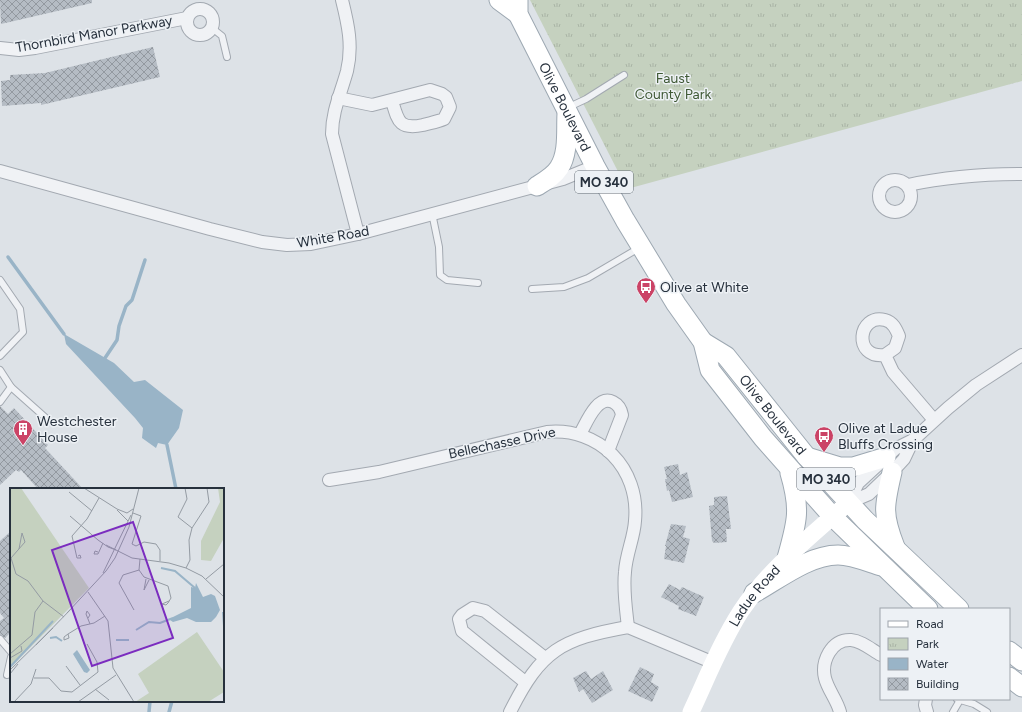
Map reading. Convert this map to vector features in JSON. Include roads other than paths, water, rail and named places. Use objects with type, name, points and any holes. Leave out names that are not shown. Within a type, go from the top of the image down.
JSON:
[{"type":"main road","name":"Olive Boulevard","points":[[499,0],[518,7],[566,111],[595,166],[641,247],[676,304],[703,342],[710,370],[790,469],[832,517],[881,566],[927,608]]},
{"type":"main road","points":[[537,186],[550,178],[560,166],[565,148],[566,111]]},
{"type":"main road","name":"Olive Boulevard","points":[[703,342],[726,356],[806,456],[848,503],[897,552],[959,608]]},
{"type":"main road","points":[[806,456],[840,467],[889,464],[884,507],[885,515],[897,552]]},
{"type":"main road","points":[[787,558],[796,525],[798,506],[790,469]]},
{"type":"main road","name":"Ladue Road","points":[[691,712],[731,628],[754,593],[787,558],[848,503]]},
{"type":"main road","points":[[754,593],[810,562],[826,556],[840,555],[881,566]]},
{"type":"main road","points":[[1010,651],[1022,661]]},
{"type":"main road","points":[[1010,677],[1022,686]]},
{"type":"street","points":[[342,0],[350,40],[347,70],[331,120],[332,134],[358,234]]},
{"type":"street","name":"Thornbird Manor Parkway","points":[[197,9],[206,10],[212,17],[212,28],[203,35],[195,35],[188,30],[187,18],[192,11],[197,9]]},
{"type":"street","name":"Thornbird Manor Parkway","points":[[0,48],[19,50],[30,49],[187,18]]},
{"type":"street","points":[[338,98],[372,105],[430,90],[436,91],[446,98],[450,107],[444,119],[412,128],[404,126],[400,122],[392,101]]},
{"type":"street","name":"White Road","points":[[0,171],[158,216],[262,242],[287,245],[311,244],[358,234],[563,179],[595,166]]},
{"type":"street","points":[[908,185],[929,180],[1022,174]]},
{"type":"street","points":[[848,503],[858,483],[889,464],[895,449],[914,440],[934,420],[976,386],[1022,354]]},
{"type":"street","points":[[885,355],[893,372],[934,420]]},
{"type":"street","points":[[580,434],[597,406],[606,401],[614,403],[618,406],[622,415],[608,451]]},
{"type":"street","name":"Bellechasse Drive","points":[[329,480],[379,472],[547,432],[562,431],[580,434],[608,451],[625,471],[633,488],[635,521],[627,555],[625,573],[628,627]]},
{"type":"street","points":[[525,682],[462,631],[459,619],[462,615],[473,608],[485,611],[545,658]]},
{"type":"street","points":[[510,712],[525,682],[545,658],[558,648],[576,639],[613,629],[628,627],[714,663]]},
{"type":"street","points":[[840,712],[824,676],[826,656],[832,648],[840,643],[850,640],[862,643],[880,654]]},
{"type":"street","points":[[926,700],[925,705],[927,712]]},
{"type":"lane","points":[[212,28],[222,36],[228,57]]},
{"type":"lane","points":[[566,111],[624,75]]},
{"type":"lane","points":[[432,213],[439,248],[440,275],[447,280],[478,283]]},
{"type":"lane","points":[[532,289],[564,287],[588,278],[641,247]]},
{"type":"lane","points":[[0,280],[20,309],[23,332],[0,356]]},
{"type":"lane","points":[[0,370],[11,387],[46,419]]},
{"type":"lane","points":[[0,402],[11,387]]},
{"type":"lane","points":[[0,639],[10,651]]},
{"type":"lane","points":[[7,674],[10,661]]},
{"type":"lane","points":[[953,712],[959,700],[974,704],[987,712]]},
{"type":"water","points":[[64,334],[114,363],[134,382],[145,380],[183,410],[179,428],[167,445],[158,443],[156,448],[142,438],[143,428],[66,344]]},
{"type":"waterway","points":[[8,257],[64,334]]},
{"type":"waterway","points":[[105,358],[117,340],[119,326],[126,306],[132,300],[145,260]]},
{"type":"waterway","points":[[167,445],[176,488]]},
{"type":"waterway","points":[[149,712],[150,702]]},
{"type":"waterway","points":[[169,712],[172,702]]},
{"type":"place","name":"Olive at White","points":[[646,304]]},
{"type":"place","name":"Westchester House","points":[[23,446]]},
{"type":"place","name":"Olive at Ladue Bluffs Crossing","points":[[824,453]]},
{"type":"park label","name":"Faust County Park","points":[[673,86]]}]
